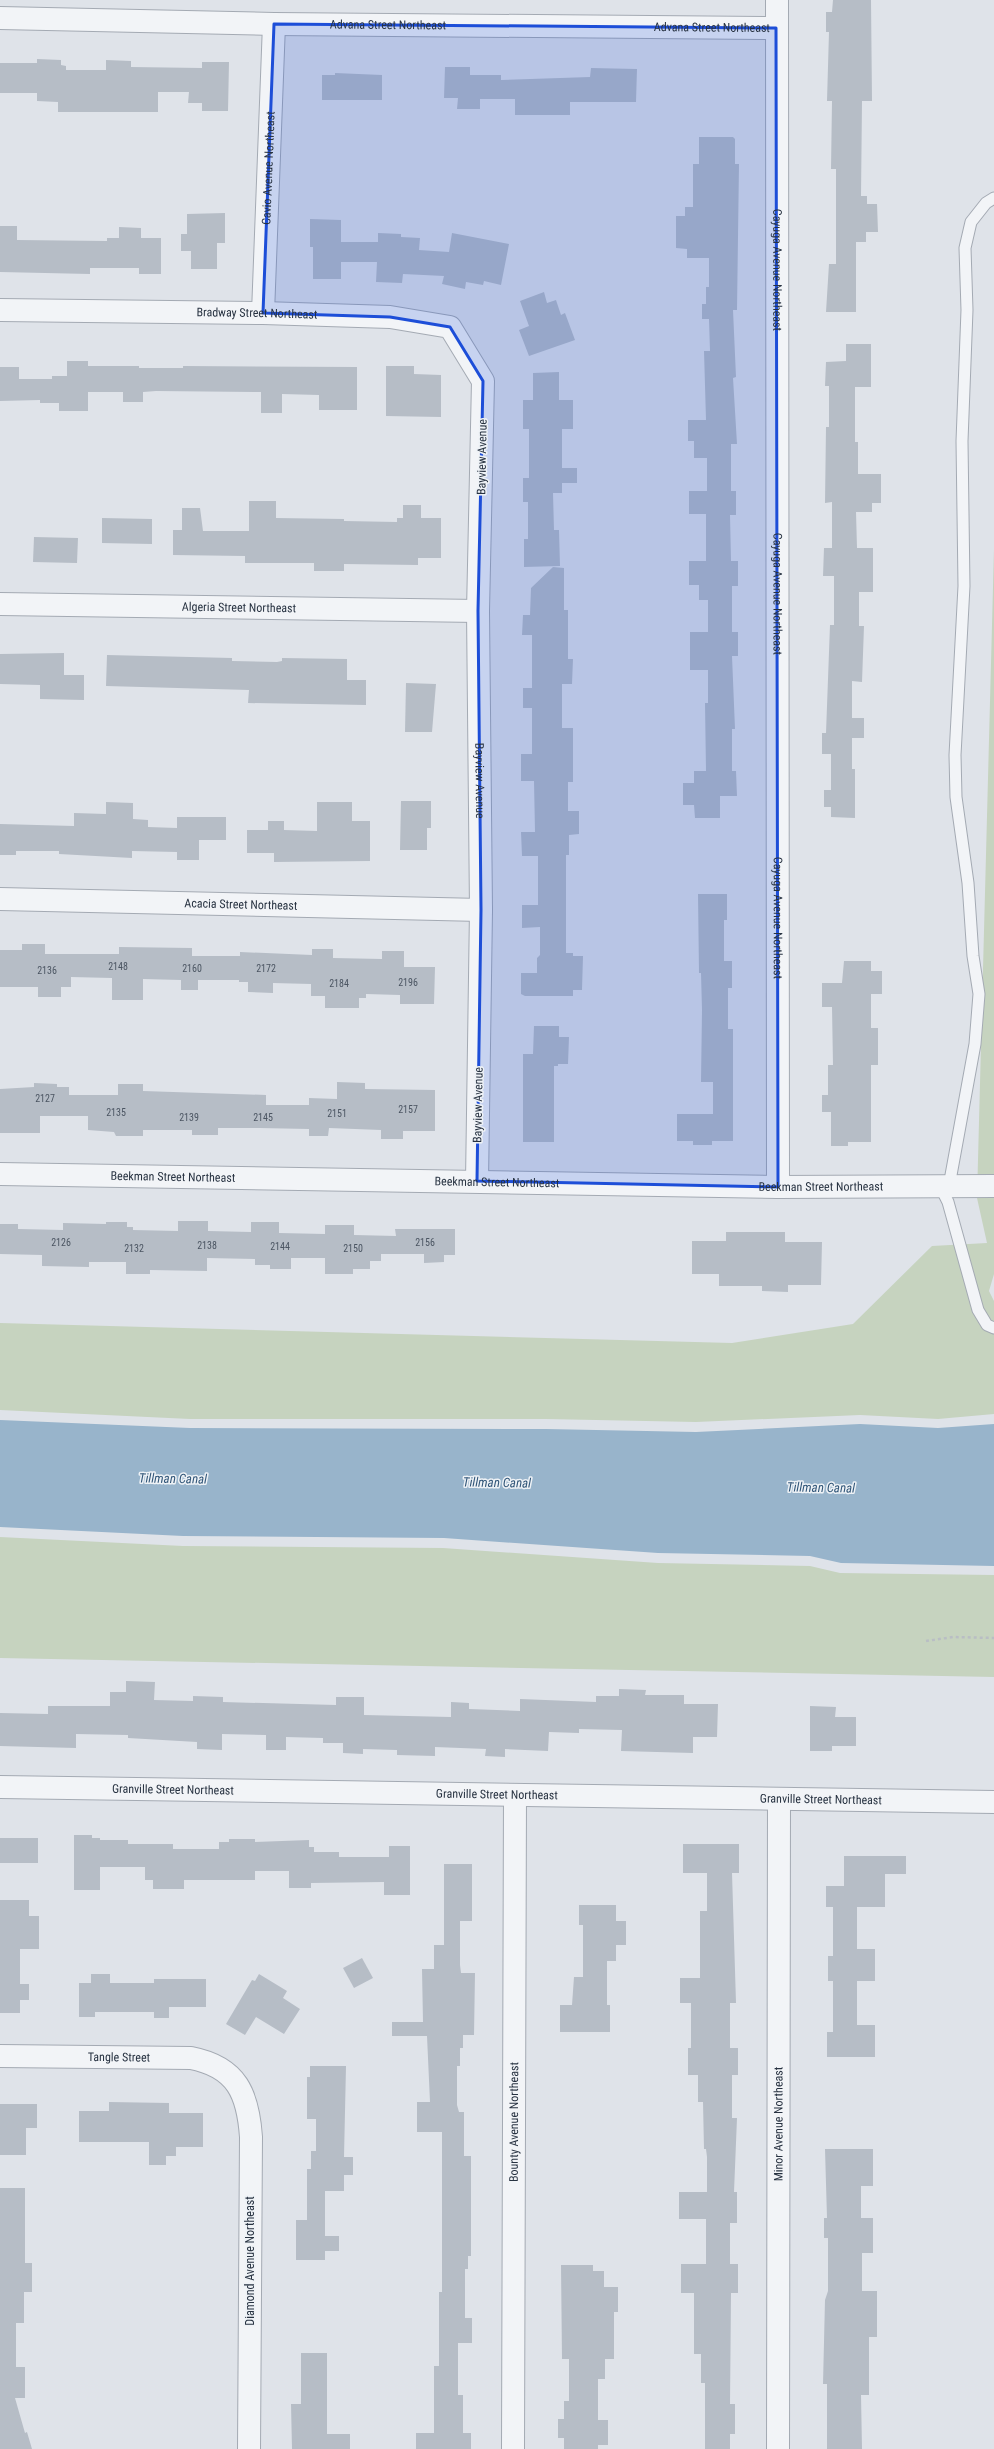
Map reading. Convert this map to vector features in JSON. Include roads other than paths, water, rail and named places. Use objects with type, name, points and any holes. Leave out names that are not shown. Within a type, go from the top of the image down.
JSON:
[{"type":"street","name":"Cayuga Avenue Northeast","points":[[777,0],[778,1187]]},
{"type":"street","name":"Advana Street Northeast","points":[[0,18],[274,24],[776,28]]},
{"type":"street","name":"Cavio Avenue Northeast","points":[[263,313],[274,24]]},
{"type":"street","name":"Bradway Street Northeast","points":[[0,310],[263,313],[390,317],[450,327],[483,381]]},
{"type":"street","name":"Bayview Avenue","points":[[477,1181],[481,910],[478,611],[483,381]]},
{"type":"street","name":"Algeria Street Northeast","points":[[0,604],[478,611]]},
{"type":"street","name":"Acacia Street Northeast","points":[[0,899],[481,910]]},
{"type":"street","name":"Beekman Street Northeast","points":[[0,1174],[778,1187],[994,1186]]},
{"type":"street","name":"Granville Street Northeast","points":[[0,1786],[515,1796],[994,1802]]},
{"type":"street","name":"Bounty Avenue Northeast","points":[[513,2449],[515,1796]]},
{"type":"street","name":"Minor Avenue Northeast","points":[[778,2449],[779,1799]]},
{"type":"street","name":"Tangle Street","points":[[0,2056],[191,2058],[206,2061],[232,2077]]},
{"type":"street","name":"Diamond Avenue Northeast","points":[[232,2077],[247,2103],[251,2138],[249,2449]]},
{"type":"lane","points":[[994,198],[986,203],[971,222],[965,248],[967,310],[962,441],[964,586],[955,767],[956,797],[968,883],[973,956],[979,994],[975,1044],[944,1186],[978,1310],[987,1325],[994,1328]]},
{"type":"water","name":"Tillman Canal","points":[[0,1420],[190,1428],[546,1429],[696,1432],[860,1424],[938,1428],[994,1424],[994,1566],[841,1563],[810,1556],[658,1553],[444,1538],[183,1536],[0,1527]]}]
